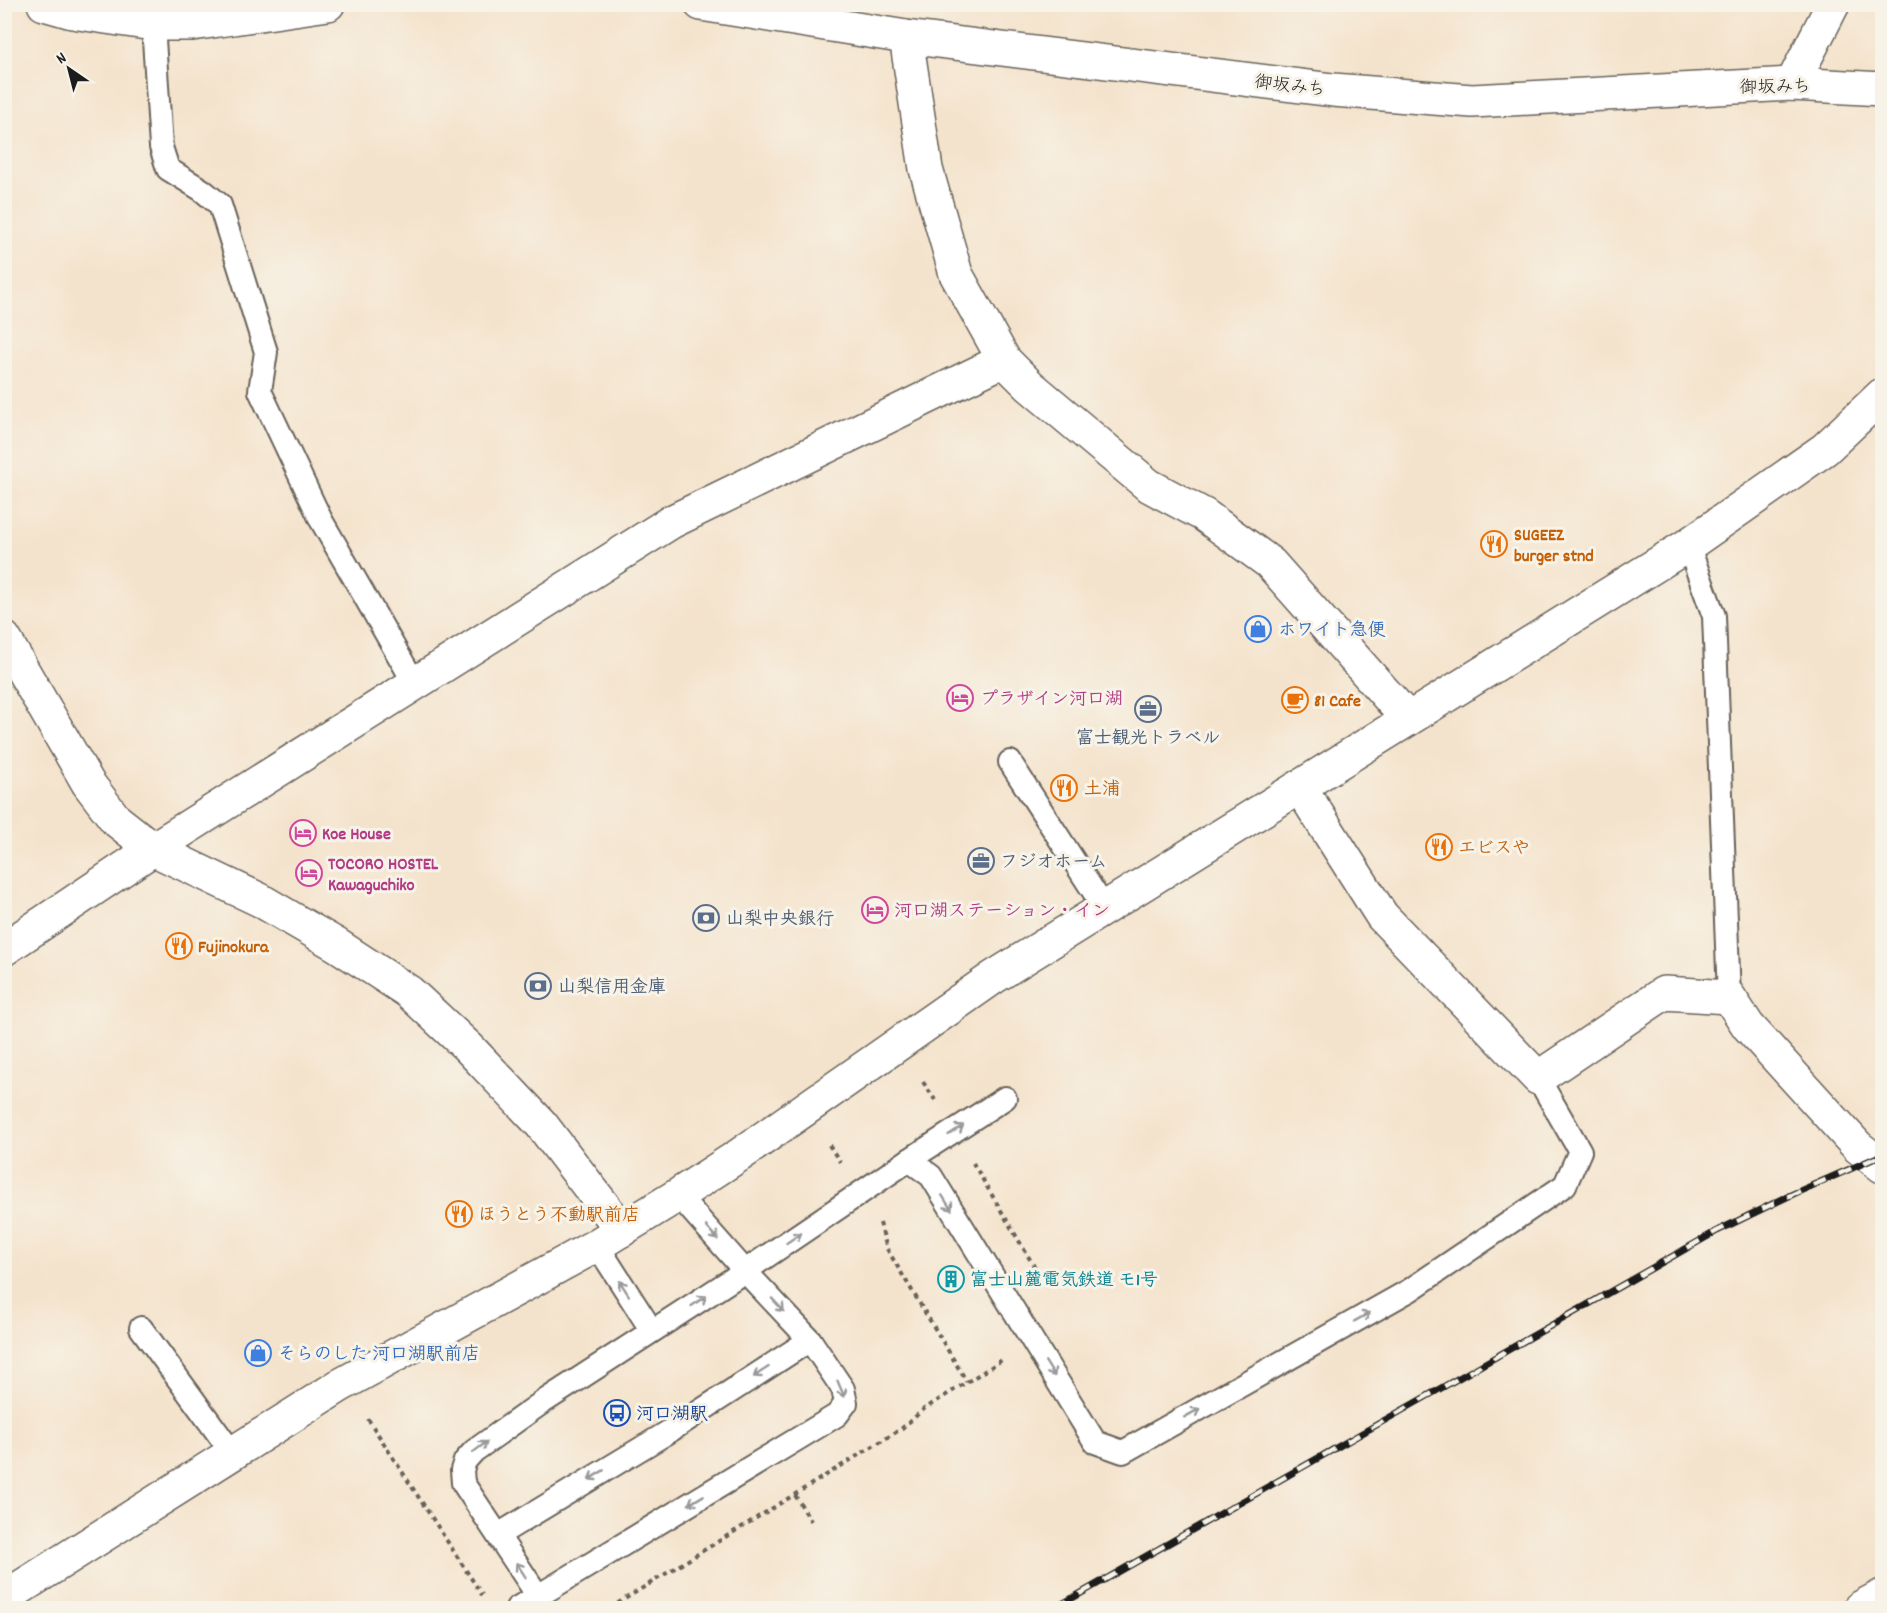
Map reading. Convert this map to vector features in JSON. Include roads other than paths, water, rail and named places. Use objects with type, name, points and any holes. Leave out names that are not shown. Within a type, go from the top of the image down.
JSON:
[{"type":"main road","points":[[44,4],[72,12],[153,24],[192,24],[313,5]]},
{"type":"main road","name":"御坂みち","points":[[701,4],[906,37],[1333,90],[1472,101],[1792,84],[1882,89]]},
{"type":"main road","points":[[1792,84],[1833,4]]},
{"type":"main road","points":[[906,37],[926,169],[956,274],[1004,360],[1030,386],[1148,485],[1204,515],[1270,563],[1408,719]]},
{"type":"main road","points":[[4,949],[153,849],[671,522],[1004,360]]},
{"type":"main road","points":[[4,1598],[339,1386],[610,1238],[678,1195],[741,1154],[994,977],[1688,545],[1825,449],[1882,394]]},
{"type":"main road","points":[[4,638],[88,783],[116,820],[153,849],[260,900],[337,945],[409,992],[469,1048],[541,1124],[610,1238]]},
{"type":"main road","points":[[1300,787],[1382,916],[1538,1078],[1664,993],[1729,997],[1748,1026],[1858,1147],[1882,1166]]},
{"type":"main road","points":[[1860,1608],[1882,1596]]},
{"type":"lane","points":[[153,24],[161,147],[168,170],[202,190],[220,205],[266,352],[260,391],[321,520],[415,684]]},
{"type":"lane","points":[[1688,545],[1714,616],[1729,997]]},
{"type":"lane","points":[[1010,762],[1105,909]]},
{"type":"lane","points":[[909,1160],[931,1176],[1095,1442],[1123,1452],[1410,1290],[1565,1185],[1580,1151],[1538,1078]]},
{"type":"lane","points":[[538,1596],[464,1483],[462,1470],[465,1461],[474,1451],[540,1404],[1005,1098]]},
{"type":"lane","points":[[517,1608],[837,1415],[846,1403],[843,1389],[810,1340],[678,1195]]},
{"type":"lane","points":[[610,1238],[652,1331]]},
{"type":"lane","points":[[141,1328],[233,1454]]},
{"type":"lane","points":[[498,1535],[665,1434],[810,1340]]},
{"type":"railway","points":[[1055,1608],[1717,1231],[1793,1194],[1882,1155]]},
{"type":"place","name":"SUGEEZ burger stnd","points":[[1494,544]]},
{"type":"place","name":"ホワイト急便","points":[[1258,629]]},
{"type":"place","name":"プラザイン河口湖","points":[[960,698]]},
{"type":"place","name":"81 Cafe","points":[[1295,700]]},
{"type":"place","name":"富士観光トラベル","points":[[1148,709]]},
{"type":"place","name":"土浦","points":[[1064,788]]},
{"type":"place","name":"Koe House","points":[[303,833]]},
{"type":"place","name":"エビスや","points":[[1439,847]]},
{"type":"place","name":"フジオホーム","points":[[981,861]]},
{"type":"place","name":"TOCORO HOSTEL Kawaguchiko","points":[[309,873]]},
{"type":"place","name":"河口湖ステーション・イン","points":[[875,910]]},
{"type":"place","name":"山梨中央銀行","points":[[706,918]]},
{"type":"place","name":"Fujinokura","points":[[179,946]]},
{"type":"place","name":"山梨信用金庫","points":[[538,986]]},
{"type":"place","name":"ほうとう不動駅前店","points":[[459,1214]]},
{"type":"place","name":"富士山麓電気鉄道 モ1号","points":[[951,1279]]},
{"type":"place","name":"そらのした 河口湖駅前店","points":[[258,1353]]},
{"type":"place","name":"河口湖駅","points":[[617,1413]]}]
